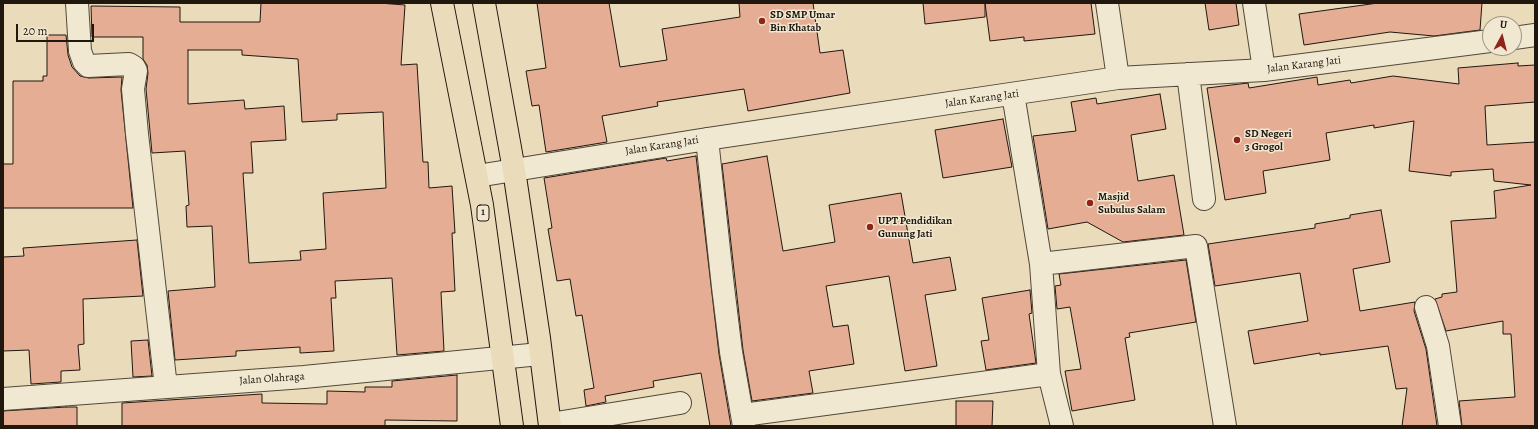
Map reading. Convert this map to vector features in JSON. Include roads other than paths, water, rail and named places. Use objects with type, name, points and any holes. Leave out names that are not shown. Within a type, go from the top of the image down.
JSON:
[{"type":"highway","name":"1","points":[[442,3],[477,176],[512,426]]},
{"type":"highway","points":[[484,3],[514,170],[539,338],[550,425]]},
{"type":"street","points":[[77,3],[80,51],[84,62],[88,66],[129,64],[134,67],[136,72],[134,89],[137,134],[166,387]]},
{"type":"street","points":[[1107,3],[1118,78]]},
{"type":"street","points":[[1254,3],[1264,70]]},
{"type":"street","points":[[1522,37],[1535,35]]},
{"type":"street","name":"Jalan Karang Jati","points":[[477,176],[707,139],[1118,78],[1264,70],[1482,42]]},
{"type":"street","points":[[1188,74],[1204,199]]},
{"type":"street","points":[[1013,94],[1041,264],[1049,374],[1062,426]]},
{"type":"street","points":[[707,139],[731,352],[744,420],[1049,374]]},
{"type":"street","points":[[1041,264],[1196,246],[1225,426]]},
{"type":"street","points":[[1426,307],[1438,346],[1450,426]]},
{"type":"street","name":"Jalan Olahraga","points":[[3,399],[304,377],[540,354]]},
{"type":"street","points":[[550,425],[680,403]]},
{"type":"place","name":"SD SMP Umar Bin Khatab","points":[[762,21]]},
{"type":"place","name":"SD Negeri 3 Grogol","points":[[1237,140]]},
{"type":"place","name":"Masjid Subulus Salam","points":[[1090,203]]},
{"type":"place","name":"UPT Pendidikan Gunung Jati","points":[[870,227]]}]
